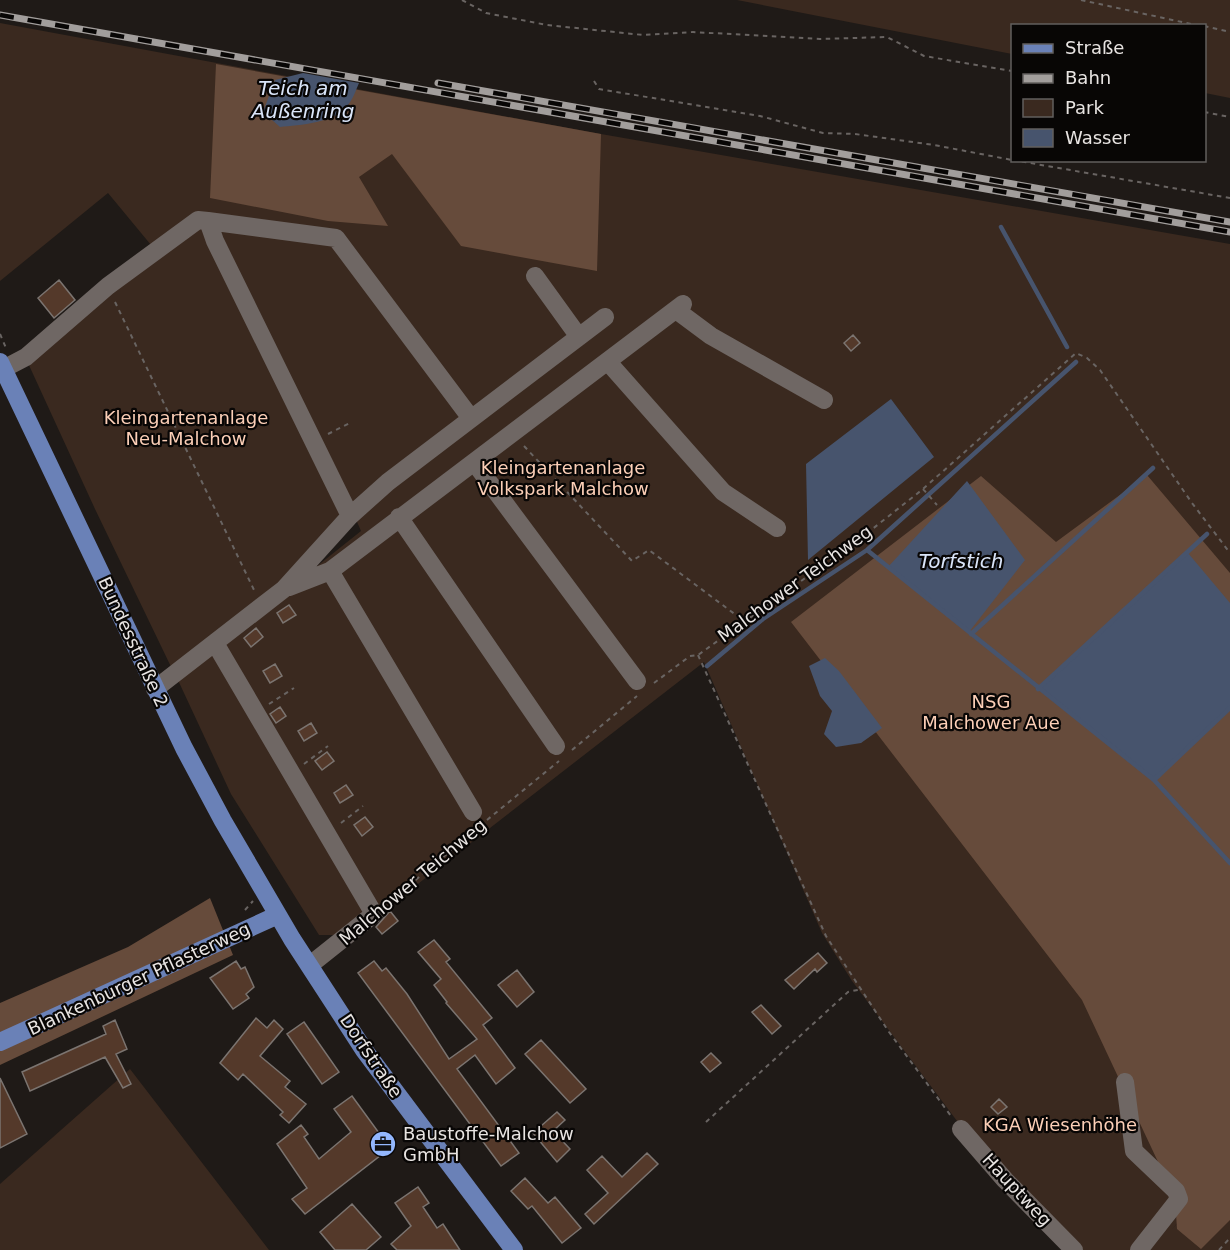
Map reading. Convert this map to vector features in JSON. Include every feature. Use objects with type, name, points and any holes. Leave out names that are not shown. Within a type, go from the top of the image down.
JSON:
[{"type":"main road","name":"Bundesstraße 2","points":[[2,365],[155,688],[223,821],[278,915]]},
{"type":"main road","name":"Dorfstraße","points":[[278,915],[376,1067],[514,1250]]},
{"type":"main road","name":"Blankenburger Pflasterweg","points":[[0,1042],[278,915]]},
{"type":"lane","points":[[2,365],[26,357],[108,286],[198,220],[208,221],[336,238],[470,417]]},
{"type":"lane","points":[[208,221],[215,241],[350,516]]},
{"type":"lane","points":[[535,276],[579,337]]},
{"type":"lane","points":[[284,590],[330,571],[679,307],[711,336],[824,400]]},
{"type":"lane","points":[[155,688],[284,590],[350,516],[470,417],[604,317]]},
{"type":"lane","points":[[608,362],[723,492],[777,528]]},
{"type":"lane","points":[[474,462],[645,685]]},
{"type":"lane","points":[[399,517],[556,746]]},
{"type":"lane","points":[[330,571],[473,812]]},
{"type":"lane","points":[[215,643],[374,914]]},
{"type":"lane","name":"Malchower Teichweg","points":[[310,965],[374,914]]},
{"type":"lane","points":[[1125,1082],[1134,1151],[1176,1191],[1179,1199],[1139,1250]]},
{"type":"lane","name":"Hauptweg","points":[[961,1129],[1005,1180],[1074,1250]]},
{"type":"path","points":[[462,0],[486,13],[537,23],[643,35],[693,32],[820,39],[887,37],[924,56],[1011,71]]},
{"type":"path","points":[[1081,0],[1191,24]]},
{"type":"path","points":[[1206,26],[1230,32]]},
{"type":"path","points":[[594,81],[599,89],[760,116],[823,133],[855,134],[934,145],[1011,160]]},
{"type":"path","points":[[1206,112],[1230,117]]},
{"type":"path","points":[[1024,162],[1230,198]]},
{"type":"path","points":[[108,286],[254,590],[265,604]]},
{"type":"path","name":"Malchower Teichweg","points":[[374,914],[645,685],[690,656],[698,655],[861,538],[922,489],[1076,353],[1087,358],[1100,370],[1192,503],[1230,553]]},
{"type":"path","points":[[312,442],[352,422]]},
{"type":"path","points":[[512,433],[632,561],[649,550],[744,621]]},
{"type":"path","points":[[922,489],[937,505]]},
{"type":"path","points":[[698,655],[826,936],[889,1032],[961,1129]]},
{"type":"path","points":[[257,712],[294,688]]},
{"type":"path","points":[[291,773],[328,746]]},
{"type":"path","points":[[326,834],[363,806]]},
{"type":"path","points":[[706,1122],[848,992],[861,987]]},
{"type":"path","points":[[1219,1250],[1230,1238]]},
{"type":"green space","points":[[737,0],[1230,0],[1230,98],[1206,93],[1206,24],[1011,24],[1011,54]]},
{"type":"green space","points":[[0,23],[601,134],[1230,244],[1230,1167],[1172,1229],[1230,1170],[1230,1250],[1082,1250],[957,1121],[852,981],[822,933],[704,662],[352,935],[319,935],[231,794],[177,678],[361,531],[351,508],[283,584],[174,673],[22,350],[151,245],[108,193],[0,281]]},
{"type":"green space","points":[[216,64],[601,134],[597,271],[461,246],[392,154],[359,177],[388,226],[328,221],[210,198]]},
{"type":"green space","name":"NSG Malchower Aue","points":[[1147,475],[1230,573],[1230,1220],[1201,1249],[1177,1229],[1175,1198],[1082,1000],[791,622],[981,476],[1056,542]]},
{"type":"green space","points":[[210,898],[233,955],[0,1065],[0,1003],[128,947]]},
{"type":"green space","points":[[130,1069],[269,1250],[0,1250],[0,1184]]},
{"type":"water","name":"Teich am Außenring","points":[[303,73],[359,83],[350,103],[335,116],[317,122],[280,127],[263,112],[275,80]]},
{"type":"water","points":[[891,399],[934,457],[808,560],[806,464]]},
{"type":"water","name":"Torfstich","points":[[967,481],[1025,560],[969,632],[888,567]]},
{"type":"water","points":[[1188,553],[1230,603],[1230,708],[1154,780],[1038,689]]},
{"type":"water","points":[[825,658],[839,671],[882,728],[861,743],[836,747],[824,734],[832,711],[820,696],[809,666]]},
{"type":"building","points":[[59,280],[75,300],[54,318],[38,298]]},
{"type":"building","points":[[853,335],[860,343],[851,351],[844,343]]},
{"type":"building","points":[[289,605],[296,615],[283,623],[277,613]]},
{"type":"building","points":[[256,628],[263,637],[251,647],[244,638]]},
{"type":"building","points":[[275,664],[282,676],[270,683],[263,671]]},
{"type":"building","points":[[280,707],[286,716],[276,723],[270,714]]},
{"type":"building","points":[[311,723],[317,733],[304,741],[298,731]]},
{"type":"building","points":[[327,752],[334,761],[322,770],[315,761]]},
{"type":"building","points":[[346,785],[353,795],[340,803],[334,793]]},
{"type":"building","points":[[365,817],[373,827],[362,836],[354,825]]},
{"type":"building","points":[[390,911],[398,921],[382,934],[376,927]]},
{"type":"building","points":[[434,940],[450,959],[446,962],[492,1018],[483,1025],[515,1068],[496,1084],[475,1055],[457,1069],[519,1153],[501,1166],[358,973],[374,961],[382,971],[386,968],[407,994],[449,1059],[477,1039],[446,1003],[434,985],[441,979],[418,952]]},
{"type":"building","points":[[818,953],[827,963],[817,972],[815,969],[794,989],[785,980]]},
{"type":"building","points":[[236,961],[241,969],[245,967],[254,987],[246,994],[249,998],[233,1009],[210,978]]},
{"type":"building","points":[[517,970],[534,992],[517,1007],[498,985]]},
{"type":"building","points":[[761,1005],[781,1026],[772,1034],[752,1012]]},
{"type":"building","points":[[256,1018],[267,1028],[274,1020],[283,1029],[260,1056],[290,1081],[285,1087],[306,1104],[289,1123],[280,1115],[283,1112],[243,1074],[238,1080],[220,1063]]},
{"type":"building","points":[[115,1020],[127,1049],[116,1054],[131,1084],[123,1088],[105,1057],[30,1091],[22,1072],[106,1034],[103,1026]]},
{"type":"building","points":[[304,1022],[339,1072],[322,1084],[287,1034]]},
{"type":"building","points":[[541,1040],[586,1089],[570,1103],[525,1054]]},
{"type":"building","points":[[711,1053],[721,1063],[710,1072],[701,1062]]},
{"type":"building","points":[[0,1078],[27,1134],[0,1148]]},
{"type":"building","points":[[352,1096],[390,1148],[305,1214],[292,1199],[307,1188],[277,1144],[301,1125],[308,1134],[304,1137],[319,1159],[351,1132],[334,1109]]},
{"type":"building","points":[[999,1099],[1007,1107],[998,1114],[991,1107]]},
{"type":"building","points":[[557,1112],[565,1120],[553,1131],[570,1149],[557,1162],[533,1133]]},
{"type":"building","points":[[647,1153],[658,1164],[594,1224],[585,1214],[608,1193],[587,1170],[602,1156],[622,1177]]},
{"type":"building","points":[[525,1178],[548,1203],[555,1197],[581,1228],[562,1243],[532,1206],[528,1209],[511,1191]]},
{"type":"building","points":[[418,1187],[429,1203],[423,1207],[437,1228],[443,1224],[460,1250],[397,1250],[391,1244],[411,1226],[395,1203]]},
{"type":"building","points":[[352,1204],[381,1237],[366,1250],[335,1250],[320,1232]]},
{"type":"waterway","points":[[1001,227],[1067,347]]},
{"type":"waterway","points":[[707,666],[763,619],[867,550],[1076,362]]},
{"type":"waterway","points":[[971,634],[1153,468]]},
{"type":"waterway","points":[[1038,689],[1207,534]]},
{"type":"waterway","points":[[867,550],[1154,780],[1230,863]]},
{"type":"waterway","points":[[1154,780],[1230,708]]},
{"type":"railway","points":[[0,15],[1230,232]]},
{"type":"railway","points":[[438,83],[1230,222]]},
{"type":"place","name":"Baustoffe-Malchow GmbH","points":[[383,1144]]},
{"type":"park label","name":"Kleingartenanlage Neu-Malchow","points":[[186,428]]},
{"type":"park label","name":"Kleingartenanlage Volkspark Malchow","points":[[563,478]]},
{"type":"park label","name":"KGA Wiesenhöhe","points":[[1060,1125]]}]
